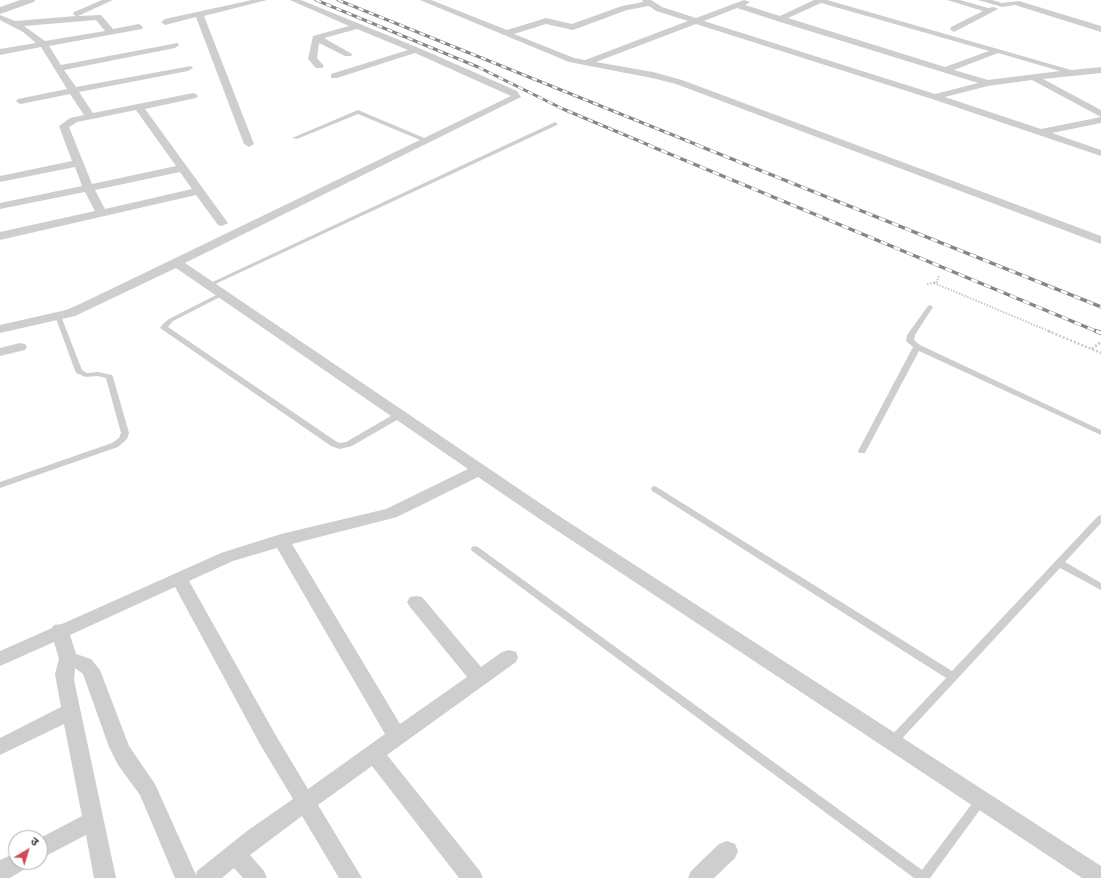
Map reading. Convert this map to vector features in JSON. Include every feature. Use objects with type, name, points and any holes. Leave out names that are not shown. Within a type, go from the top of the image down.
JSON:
[{"type":"street","points":[[0,11],[30,0]]},
{"type":"street","points":[[65,19],[109,0]]},
{"type":"street","points":[[165,22],[263,0]]},
{"type":"street","points":[[0,329],[58,316],[85,308],[508,101],[516,95],[416,50],[294,0]]},
{"type":"street","points":[[424,0],[566,58],[584,63],[653,75],[679,82],[1101,240]]},
{"type":"street","points":[[584,63],[697,22],[750,0]]},
{"type":"street","points":[[780,19],[819,0],[1073,72]]},
{"type":"street","points":[[951,0],[991,10]]},
{"type":"street","points":[[982,0],[1002,5]]},
{"type":"street","points":[[507,33],[546,21],[573,27],[625,8],[648,2],[659,9],[697,22],[935,97],[1101,153]]},
{"type":"street","points":[[954,29],[991,10],[1011,3],[1016,3],[1101,29]]},
{"type":"street","points":[[736,5],[988,83]]},
{"type":"street","points":[[199,14],[249,144]]},
{"type":"street","points":[[0,17],[30,33],[43,44],[90,117]]},
{"type":"street","points":[[14,24],[98,17],[101,18],[111,32]]},
{"type":"street","points":[[316,38],[357,26]]},
{"type":"street","points":[[0,52],[139,27]]},
{"type":"street","points":[[316,38],[348,54]]},
{"type":"street","points":[[316,38],[312,59],[319,66]]},
{"type":"street","points":[[58,68],[174,45]]},
{"type":"street","points":[[334,76],[416,50]]},
{"type":"street","points":[[945,70],[996,51]]},
{"type":"street","points":[[21,101],[74,92],[188,68]]},
{"type":"street","points":[[935,97],[988,83],[1073,72],[1101,70]]},
{"type":"street","points":[[1033,77],[1101,114]]},
{"type":"street","points":[[102,213],[88,187],[78,163],[64,126],[66,123],[193,96]]},
{"type":"street","points":[[139,107],[222,223]]},
{"type":"street","points":[[1041,133],[1101,120]]},
{"type":"street","points":[[0,179],[78,163]]},
{"type":"street","points":[[0,206],[183,168]]},
{"type":"street","points":[[0,236],[200,191]]},
{"type":"street","points":[[177,263],[553,520],[1101,878]]},
{"type":"street","points":[[0,352],[20,347]]},
{"type":"street","points":[[0,659],[60,630],[227,556],[281,540],[391,513],[479,470]]},
{"type":"street","points":[[281,540],[397,737]]},
{"type":"street","points":[[179,578],[268,740],[352,878]]},
{"type":"street","points":[[416,602],[479,678]]},
{"type":"street","points":[[60,630],[68,659],[64,674],[105,878]]},
{"type":"street","points":[[205,878],[306,801],[509,657]]},
{"type":"street","points":[[68,659],[84,664],[91,670],[124,759],[148,790],[186,878]]},
{"type":"street","points":[[0,748],[71,711]]},
{"type":"street","points":[[374,754],[472,878]]},
{"type":"street","points":[[48,845],[93,821]]},
{"type":"street","points":[[699,878],[727,851]]},
{"type":"street","points":[[236,853],[256,878]]},
{"type":"lane","points":[[295,138],[358,112],[427,141]]},
{"type":"lane","points":[[399,415],[349,444],[340,446],[334,444],[164,328],[165,325],[216,290],[555,124]]},
{"type":"lane","points":[[930,307],[911,335],[910,341],[918,348],[1101,433]]},
{"type":"lane","points":[[0,485],[115,445],[124,439],[125,433],[109,377],[98,374],[86,375],[79,371],[58,316]]},
{"type":"lane","points":[[862,451],[918,348]]},
{"type":"lane","points":[[655,489],[953,677]]},
{"type":"lane","points":[[892,742],[1101,518]]},
{"type":"lane","points":[[476,549],[923,878],[981,800]]},
{"type":"lane","points":[[1059,563],[1101,587]]},
{"type":"path","points":[[927,284],[937,282],[938,275]]},
{"type":"path","points":[[934,283],[1101,354]]},
{"type":"path","points":[[1092,350],[1101,342]]},
{"type":"railway","points":[[316,0],[478,67],[563,109],[651,146]]},
{"type":"railway","points":[[338,0],[700,146]]},
{"type":"railway","points":[[648,145],[1098,332]]},
{"type":"railway","points":[[697,145],[1101,307]]},
{"type":"railway","points":[[1096,331],[1101,333]]}]
